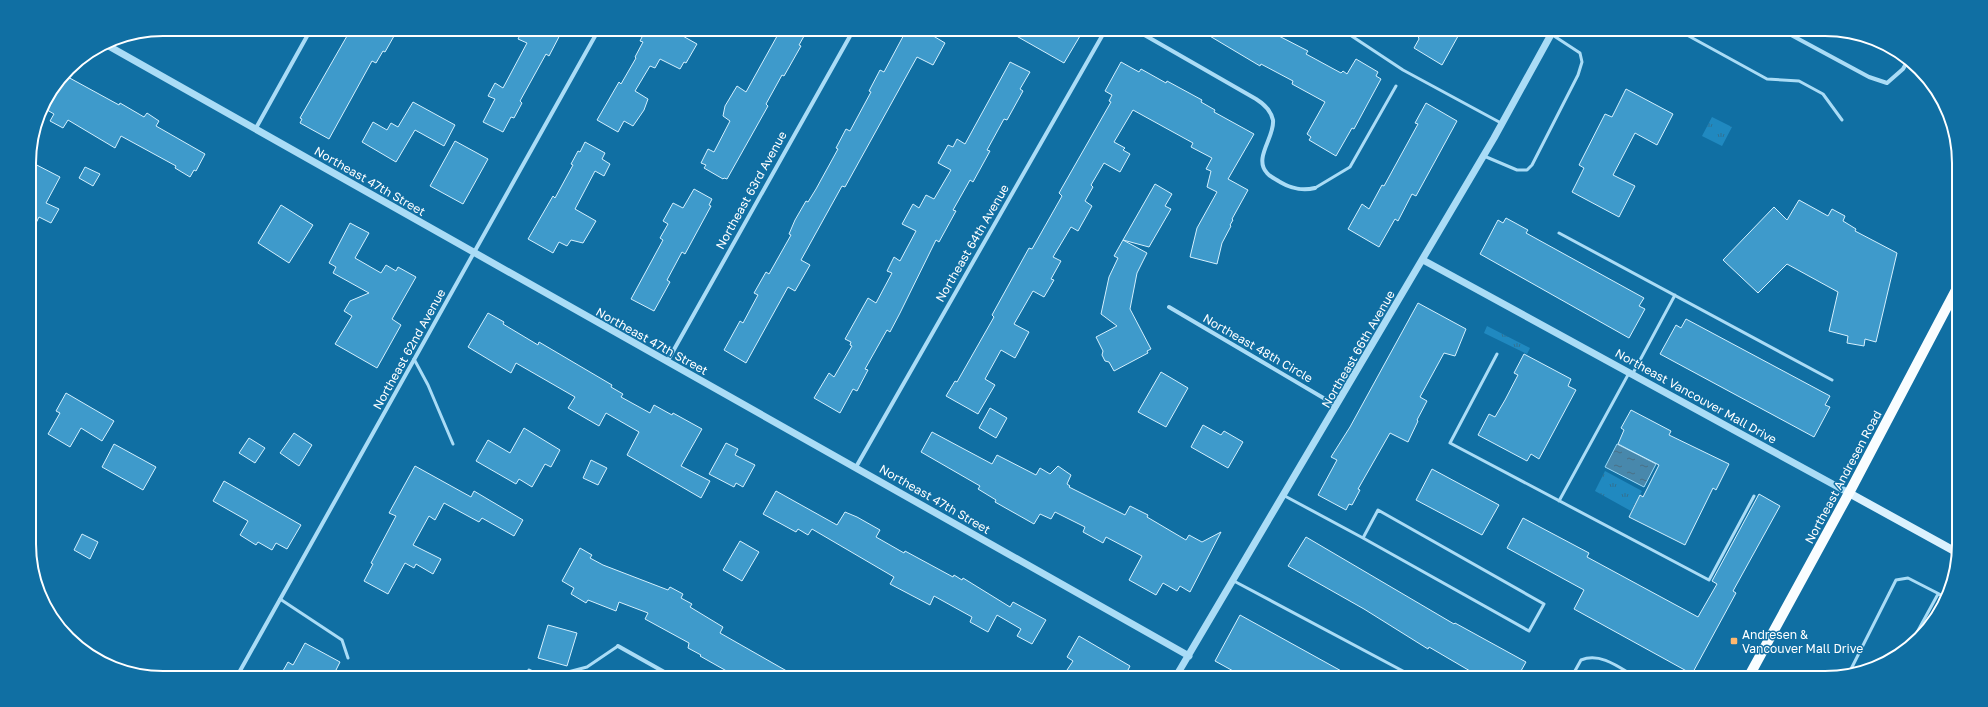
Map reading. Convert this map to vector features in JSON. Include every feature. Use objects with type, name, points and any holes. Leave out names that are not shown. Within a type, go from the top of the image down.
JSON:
[{"type":"main road","name":"Northeast Andresen Road","points":[[1752,671],[1850,493],[1952,298]]},
{"type":"main road","name":"Northeast Vancouver Mall Drive","points":[[1850,493],[1952,549]]},
{"type":"street","points":[[256,128],[307,36]]},
{"type":"street","name":"Northeast 62nd Avenue","points":[[240,671],[595,36]]},
{"type":"street","name":"Northeast 63rd Avenue","points":[[667,362],[850,36]]},
{"type":"street","name":"Northeast 64th Avenue","points":[[856,467],[1102,36]]},
{"type":"street","points":[[1146,36],[1256,99],[1265,106],[1273,121],[1263,159],[1263,167],[1267,174],[1294,189],[1308,190],[1315,188]]},
{"type":"street","name":"Northeast 66th Avenue","points":[[1179,671],[1232,580],[1338,406],[1484,156],[1551,36]]},
{"type":"street","points":[[1793,36],[1869,77],[1887,83],[1903,69],[1905,65]]},
{"type":"street","name":"Northeast 47th Street","points":[[111,47],[1189,656]]},
{"type":"street","name":"Northeast Vancouver Mall Drive","points":[[1423,260],[1850,493]]},
{"type":"street","name":"Northeast 48th Circle","points":[[1169,306],[1338,406]]},
{"type":"street","points":[[618,646],[663,671]]},
{"type":"lane","points":[[1352,36],[1403,70],[1502,124]]},
{"type":"lane","points":[[1484,156],[1517,170],[1527,170],[1532,164],[1578,75],[1582,62],[1580,53],[1558,36]]},
{"type":"lane","points":[[1689,36],[1767,79],[1799,81],[1823,94],[1842,120]]},
{"type":"lane","points":[[1315,188],[1350,167],[1396,86]]},
{"type":"lane","points":[[1559,233],[1832,380]]},
{"type":"lane","points":[[1560,501],[1675,295]]},
{"type":"lane","points":[[1497,354],[1450,444],[1709,580],[1754,496]]},
{"type":"lane","points":[[414,360],[428,385],[453,444]]},
{"type":"lane","points":[[1283,495],[1363,538],[1529,632],[1544,604],[1378,510],[1363,538]]},
{"type":"lane","points":[[1851,669],[1896,580],[1908,578],[1941,595]]},
{"type":"lane","points":[[1232,580],[1403,671]]},
{"type":"lane","points":[[1920,628],[1938,594]]},
{"type":"lane","points":[[280,599],[342,640],[348,658]]},
{"type":"lane","points":[[572,671],[587,667],[618,646]]},
{"type":"lane","points":[[1576,671],[1581,660],[1590,656],[1606,660],[1624,671]]},
{"type":"green space","points":[[1712,117],[1732,127],[1722,146],[1702,136]]},
{"type":"green space","points":[[1487,326],[1530,348],[1527,354],[1484,333]]},
{"type":"green space","points":[[1605,471],[1642,491],[1631,511],[1595,491]]},
{"type":"water","points":[[1617,444],[1656,464],[1644,487],[1605,467]]},
{"type":"building","points":[[347,36],[394,36],[385,52],[383,51],[376,63],[372,61],[329,139],[300,123],[302,119],[300,118]]},
{"type":"building","points":[[520,36],[559,36],[549,56],[546,54],[520,101],[522,103],[514,118],[511,117],[503,132],[483,122],[495,99],[488,96],[495,83],[503,88],[527,43],[518,39]]},
{"type":"building","points":[[642,36],[683,36],[697,44],[686,63],[684,62],[680,69],[660,59],[655,68],[650,66],[635,91],[648,99],[644,110],[633,126],[624,121],[618,132],[597,120],[619,82],[621,84],[636,58],[635,57],[643,42],[640,41]]},
{"type":"building","points":[[777,36],[804,36],[799,45],[801,46],[784,76],[782,75],[766,104],[768,106],[727,179],[723,179],[704,168],[706,165],[701,163],[708,149],[714,152],[730,121],[723,116],[725,106],[737,86],[746,92]]},
{"type":"building","points":[[903,36],[933,36],[945,43],[933,65],[917,57],[845,187],[842,186],[801,260],[810,265],[795,291],[788,287],[746,363],[724,350],[740,321],[743,323],[758,295],[754,293],[766,272],[769,274],[791,235],[789,234],[795,220],[806,201],[808,202],[816,189],[838,149],[836,148],[846,129],[850,131],[871,92],[869,91],[880,70],[884,72]]},
{"type":"building","points":[[1016,36],[1080,36],[1064,63]]},
{"type":"building","points":[[1210,36],[1279,36],[1308,51],[1306,54],[1341,73],[1343,71],[1347,74],[1356,59],[1378,72],[1376,76],[1381,79],[1354,129],[1352,128],[1336,156],[1309,140],[1311,137],[1307,134],[1325,102],[1292,84],[1293,81],[1261,64],[1260,66]]},
{"type":"building","points":[[1418,36],[1458,36],[1442,65],[1414,48],[1419,39]]},
{"type":"building","points":[[1010,62],[1030,72],[1020,89],[1023,91],[1007,120],[1004,119],[987,150],[990,151],[973,182],[970,180],[953,210],[956,211],[939,242],[936,240],[890,332],[887,330],[865,369],[868,370],[857,391],[853,389],[840,413],[814,398],[829,373],[834,377],[852,346],[850,345],[851,342],[845,339],[868,298],[876,303],[892,273],[887,271],[894,257],[900,261],[916,231],[902,224],[913,204],[919,208],[926,195],[934,199],[951,170],[938,163],[948,145],[953,147],[957,139],[965,144]]},
{"type":"building","points":[[1121,62],[1139,72],[1141,69],[1166,83],[1167,81],[1202,100],[1201,102],[1215,110],[1214,112],[1254,134],[1228,179],[1248,190],[1232,219],[1231,226],[1222,243],[1217,264],[1190,257],[1197,228],[1217,192],[1207,187],[1211,171],[1206,169],[1212,158],[1191,147],[1193,143],[1133,110],[1114,142],[1125,148],[1123,150],[1130,154],[1120,172],[1104,163],[1091,185],[1093,187],[1085,201],[1092,206],[1078,231],[1071,227],[1053,257],[1061,261],[1051,279],[1054,280],[1044,297],[1033,291],[1014,324],[1029,332],[1015,358],[1001,350],[985,379],[995,385],[978,414],[946,396],[955,381],[957,382],[994,317],[992,315],[1029,248],[1032,249],[1062,196],[1059,193],[1111,102],[1109,101],[1112,95],[1105,91]]},
{"type":"building","points":[[69,78],[119,105],[120,103],[144,117],[147,113],[159,121],[156,126],[205,154],[196,171],[194,170],[190,177],[175,168],[176,166],[121,136],[115,148],[68,120],[63,128],[50,121],[54,114],[48,110],[49,107],[53,99]]},
{"type":"building","points":[[1626,89],[1673,114],[1657,145],[1635,133],[1613,175],[1635,186],[1619,217],[1572,192],[1584,168],[1579,165],[1605,114],[1612,117]]},
{"type":"building","points":[[413,102],[455,125],[444,146],[415,130],[396,162],[362,142],[373,122],[387,130],[391,123],[398,127]]},
{"type":"building","points":[[1426,103],[1457,121],[1416,196],[1412,194],[1398,221],[1395,219],[1379,247],[1348,229],[1362,204],[1369,209],[1382,185],[1384,186],[1418,124],[1415,123]]},
{"type":"building","points":[[455,141],[488,159],[463,204],[430,186]]},
{"type":"building","points":[[585,142],[605,153],[602,159],[610,164],[604,176],[595,171],[575,209],[596,221],[583,243],[571,240],[567,246],[559,242],[553,253],[528,239],[553,196],[555,198],[573,165],[571,164]]},
{"type":"building","points":[[36,165],[60,177],[46,203],[59,209],[51,223],[39,217],[36,223]]},
{"type":"building","points":[[85,167],[100,174],[93,186],[79,178]]},
{"type":"building","points":[[1155,184],[1172,194],[1165,206],[1171,209],[1149,247],[1123,240]]},
{"type":"building","points":[[694,189],[712,199],[709,205],[711,206],[685,254],[682,252],[667,280],[670,282],[654,311],[631,299],[663,240],[660,238],[668,224],[663,221],[673,203],[683,208]]},
{"type":"building","points":[[1799,200],[1828,216],[1832,209],[1845,216],[1843,221],[1856,229],[1855,231],[1897,253],[1876,342],[1865,339],[1864,346],[1847,343],[1848,336],[1829,331],[1838,292],[1787,264],[1758,293],[1723,260],[1774,207],[1787,220]]},
{"type":"building","points":[[281,205],[313,225],[289,263],[258,243]]},
{"type":"building","points":[[1506,218],[1528,230],[1526,233],[1644,298],[1639,306],[1645,309],[1629,338],[1480,254],[1498,220],[1503,223]]},
{"type":"building","points":[[350,223],[369,233],[355,258],[381,273],[386,265],[396,271],[398,267],[416,277],[392,319],[401,325],[377,368],[335,344],[352,316],[344,311],[350,301],[369,293],[333,273],[336,267],[329,263]]},
{"type":"building","points":[[1123,240],[1147,253],[1137,273],[1130,309],[1151,349],[1147,351],[1148,353],[1114,371],[1109,362],[1105,361],[1102,355],[1103,351],[1096,337],[1117,326],[1101,314],[1109,277],[1118,258],[1114,256]]},
{"type":"building","points":[[1418,303],[1466,329],[1455,356],[1444,353],[1420,397],[1427,401],[1408,442],[1390,433],[1358,489],[1360,490],[1352,505],[1349,504],[1346,510],[1318,495],[1337,460],[1331,457],[1350,427]]},
{"type":"building","points":[[488,313],[538,345],[539,342],[612,385],[611,387],[623,394],[621,397],[650,413],[654,405],[672,415],[673,413],[702,429],[681,466],[710,481],[701,498],[627,455],[639,432],[606,413],[599,426],[568,408],[575,397],[516,363],[511,373],[468,347]]},
{"type":"building","points":[[1686,319],[1830,396],[1825,405],[1830,407],[1814,437],[1660,354],[1676,325],[1681,328]]},
{"type":"building","points":[[1524,354],[1571,379],[1568,386],[1576,390],[1539,459],[1531,454],[1527,461],[1478,435],[1489,414],[1495,417],[1505,400],[1518,375],[1514,373]]},
{"type":"building","points":[[1161,372],[1188,388],[1166,427],[1138,412]]},
{"type":"building","points":[[66,393],[114,421],[102,441],[81,428],[70,447],[48,434],[60,413],[56,411]]},
{"type":"building","points":[[990,408],[1007,418],[996,438],[979,428]]},
{"type":"building","points":[[1631,410],[1671,431],[1669,435],[1729,464],[1716,490],[1713,488],[1685,545],[1629,517],[1640,495],[1643,497],[1659,465],[1618,444],[1624,430],[1621,428]]},
{"type":"building","points":[[1203,425],[1221,435],[1224,431],[1243,442],[1228,468],[1191,447]]},
{"type":"building","points":[[524,428],[560,450],[551,467],[545,464],[532,487],[519,479],[516,484],[476,461],[488,440],[510,453]]},
{"type":"building","points":[[932,432],[992,464],[997,455],[1036,475],[1040,468],[1050,474],[1058,466],[1071,475],[1067,484],[1070,486],[1069,487],[1125,515],[1130,506],[1148,515],[1147,517],[1186,540],[1189,535],[1202,542],[1221,532],[1190,592],[1180,586],[1177,591],[1163,583],[1156,595],[1129,580],[1142,556],[1106,537],[1103,543],[1083,532],[1085,527],[1055,512],[1051,519],[1040,514],[1034,524],[995,502],[996,500],[978,489],[980,486],[921,452]]},
{"type":"building","points":[[294,433],[312,445],[299,466],[280,453]]},
{"type":"building","points":[[249,438],[265,448],[255,463],[239,453]]},
{"type":"building","points":[[726,443],[738,449],[735,455],[755,465],[743,487],[736,483],[734,487],[709,474]]},
{"type":"building","points":[[114,444],[156,467],[143,490],[102,467]]},
{"type":"building","points":[[591,460],[607,468],[598,485],[583,478]]},
{"type":"building","points":[[415,466],[471,497],[474,491],[523,520],[514,536],[482,518],[479,522],[444,503],[435,520],[429,516],[413,545],[441,559],[433,574],[416,564],[414,568],[405,563],[388,594],[364,581],[373,564],[371,563],[396,516],[389,513]]},
{"type":"building","points":[[1432,469],[1499,505],[1482,535],[1416,500]]},
{"type":"building","points":[[224,481],[301,525],[287,549],[276,543],[272,550],[258,542],[256,545],[240,535],[248,521],[213,501]]},
{"type":"building","points":[[776,491],[837,525],[845,512],[857,517],[880,530],[876,537],[904,553],[905,551],[953,577],[954,575],[962,580],[963,578],[1010,607],[1013,602],[1046,620],[1032,644],[1017,636],[1021,629],[997,615],[988,632],[970,622],[972,617],[934,596],[930,605],[890,584],[894,577],[812,529],[808,535],[798,529],[796,532],[763,514]]},
{"type":"building","points":[[1759,494],[1780,506],[1733,591],[1736,593],[1694,671],[1687,671],[1574,609],[1584,590],[1507,548],[1523,518],[1589,553],[1587,557],[1698,617],[1717,584],[1712,581]]},
{"type":"building","points":[[82,534],[98,542],[90,559],[74,550]]},
{"type":"building","points":[[1306,537],[1454,624],[1455,623],[1526,662],[1521,671],[1470,671],[1429,647],[1428,649],[1364,609],[1288,566]]},
{"type":"building","points":[[740,541],[759,552],[742,581],[723,570]]},
{"type":"building","points":[[580,548],[592,555],[590,558],[603,565],[668,590],[670,587],[683,594],[681,598],[692,604],[690,607],[723,627],[720,633],[787,671],[727,671],[688,648],[689,643],[645,619],[648,613],[619,602],[616,611],[588,600],[586,603],[571,594],[574,588],[562,581]]},
{"type":"building","points":[[1240,615],[1341,671],[1233,671],[1215,661]]},
{"type":"building","points":[[548,625],[577,633],[567,666],[538,658]]},
{"type":"building","points":[[1079,636],[1130,666],[1128,671],[1069,671],[1067,670],[1073,661],[1067,657]]},
{"type":"building","points":[[305,643],[340,662],[336,671],[283,671],[288,662],[293,665]]},
{"type":"place","name":"Andresen & Vancouver Mall Drive","points":[[1734,641]]}]
